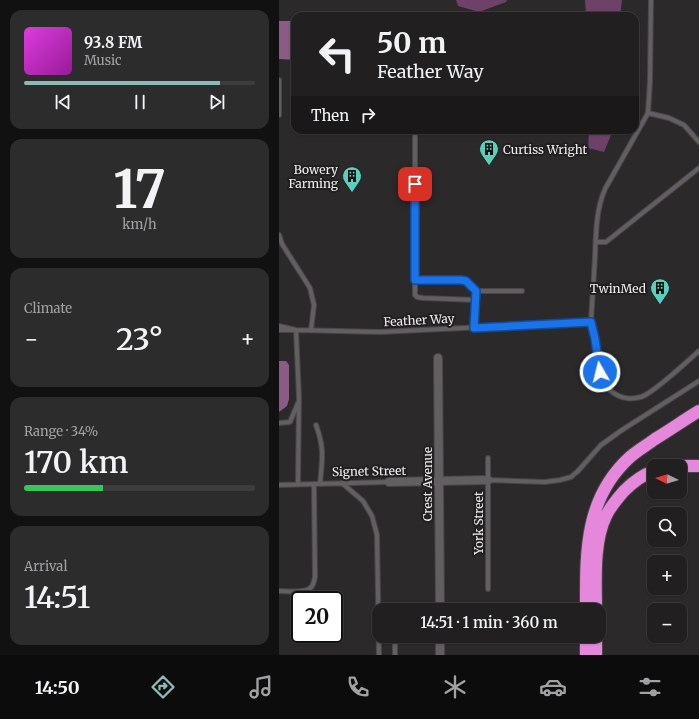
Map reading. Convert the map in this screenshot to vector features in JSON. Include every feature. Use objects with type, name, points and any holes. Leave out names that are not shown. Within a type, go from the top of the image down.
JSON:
[{"type":"highway","points":[[586,603],[587,557],[590,530],[595,510],[613,476],[631,457],[699,411]]},
{"type":"highway","points":[[687,466],[699,466]]},
{"type":"highway","points":[[596,603],[597,552],[602,526],[611,506],[638,479],[647,474]]},
{"type":"highway","points":[[586,643],[586,655]]},
{"type":"highway","points":[[596,643],[596,655]]},
{"type":"street","name":"Crest Avenue","points":[[438,358],[439,603]]},
{"type":"street","name":"Signet Street","points":[[389,482],[487,480]]},
{"type":"street","points":[[440,643],[440,655]]},
{"type":"lane","points":[[639,129],[648,113],[651,0]]},
{"type":"lane","points":[[279,80],[279,115]]},
{"type":"lane","points":[[648,113],[669,118],[684,125],[699,142]]},
{"type":"lane","points":[[415,134],[415,295],[420,298],[475,300]]},
{"type":"lane","points":[[636,134],[605,189],[598,210],[591,322],[600,372],[604,385],[613,393],[622,397],[633,398],[642,396],[651,391],[699,351]]},
{"type":"lane","points":[[596,242],[606,242],[699,168]]},
{"type":"lane","points":[[279,235],[282,244],[310,288],[313,305],[311,330]]},
{"type":"lane","points":[[415,280],[461,280],[466,281],[476,291],[522,291]]},
{"type":"lane","points":[[474,328],[476,291]]},
{"type":"lane","name":"Feather Way","points":[[279,330],[380,332],[591,322]]},
{"type":"lane","name":"Feather Way","points":[[279,326],[296,330]]},
{"type":"lane","points":[[296,330],[299,401],[298,484]]},
{"type":"lane","points":[[487,480],[545,482],[571,477],[579,471],[601,445],[699,381]]},
{"type":"lane","points":[[279,424],[290,422],[299,401]]},
{"type":"lane","points":[[316,426],[320,435],[323,452],[321,484]]},
{"type":"lane","name":"York Street","points":[[488,458],[488,589]]},
{"type":"lane","name":"Signet Street","points":[[279,485],[389,482]]},
{"type":"lane","points":[[342,483],[363,501],[372,516],[377,535],[379,655]]},
{"type":"lane","points":[[279,591],[310,589],[313,585],[315,577],[314,484]]},
{"type":"lane","points":[[395,643],[395,655]]},
{"type":"shaded area","points":[[456,0],[507,0],[506,2],[479,12],[458,6]]},
{"type":"shaded area","points":[[585,0],[622,0],[620,12],[586,12]]},
{"type":"shaded area","points":[[279,21],[291,21],[291,60],[279,59]]},
{"type":"shaded area","points":[[589,134],[611,134],[604,152],[588,148]]},
{"type":"shaded area","points":[[279,361],[286,361],[289,365],[289,399],[287,406],[279,412]]},
{"type":"place","name":"Curtiss Wright","points":[[489,166]]},
{"type":"place","name":"Bowery Farming","points":[[352,193]]},
{"type":"place","name":"TwinMed","points":[[660,305]]},
{"type":"route","points":[[415,184],[415,280],[466,281],[476,291],[474,328],[591,322],[600,372]]}]
